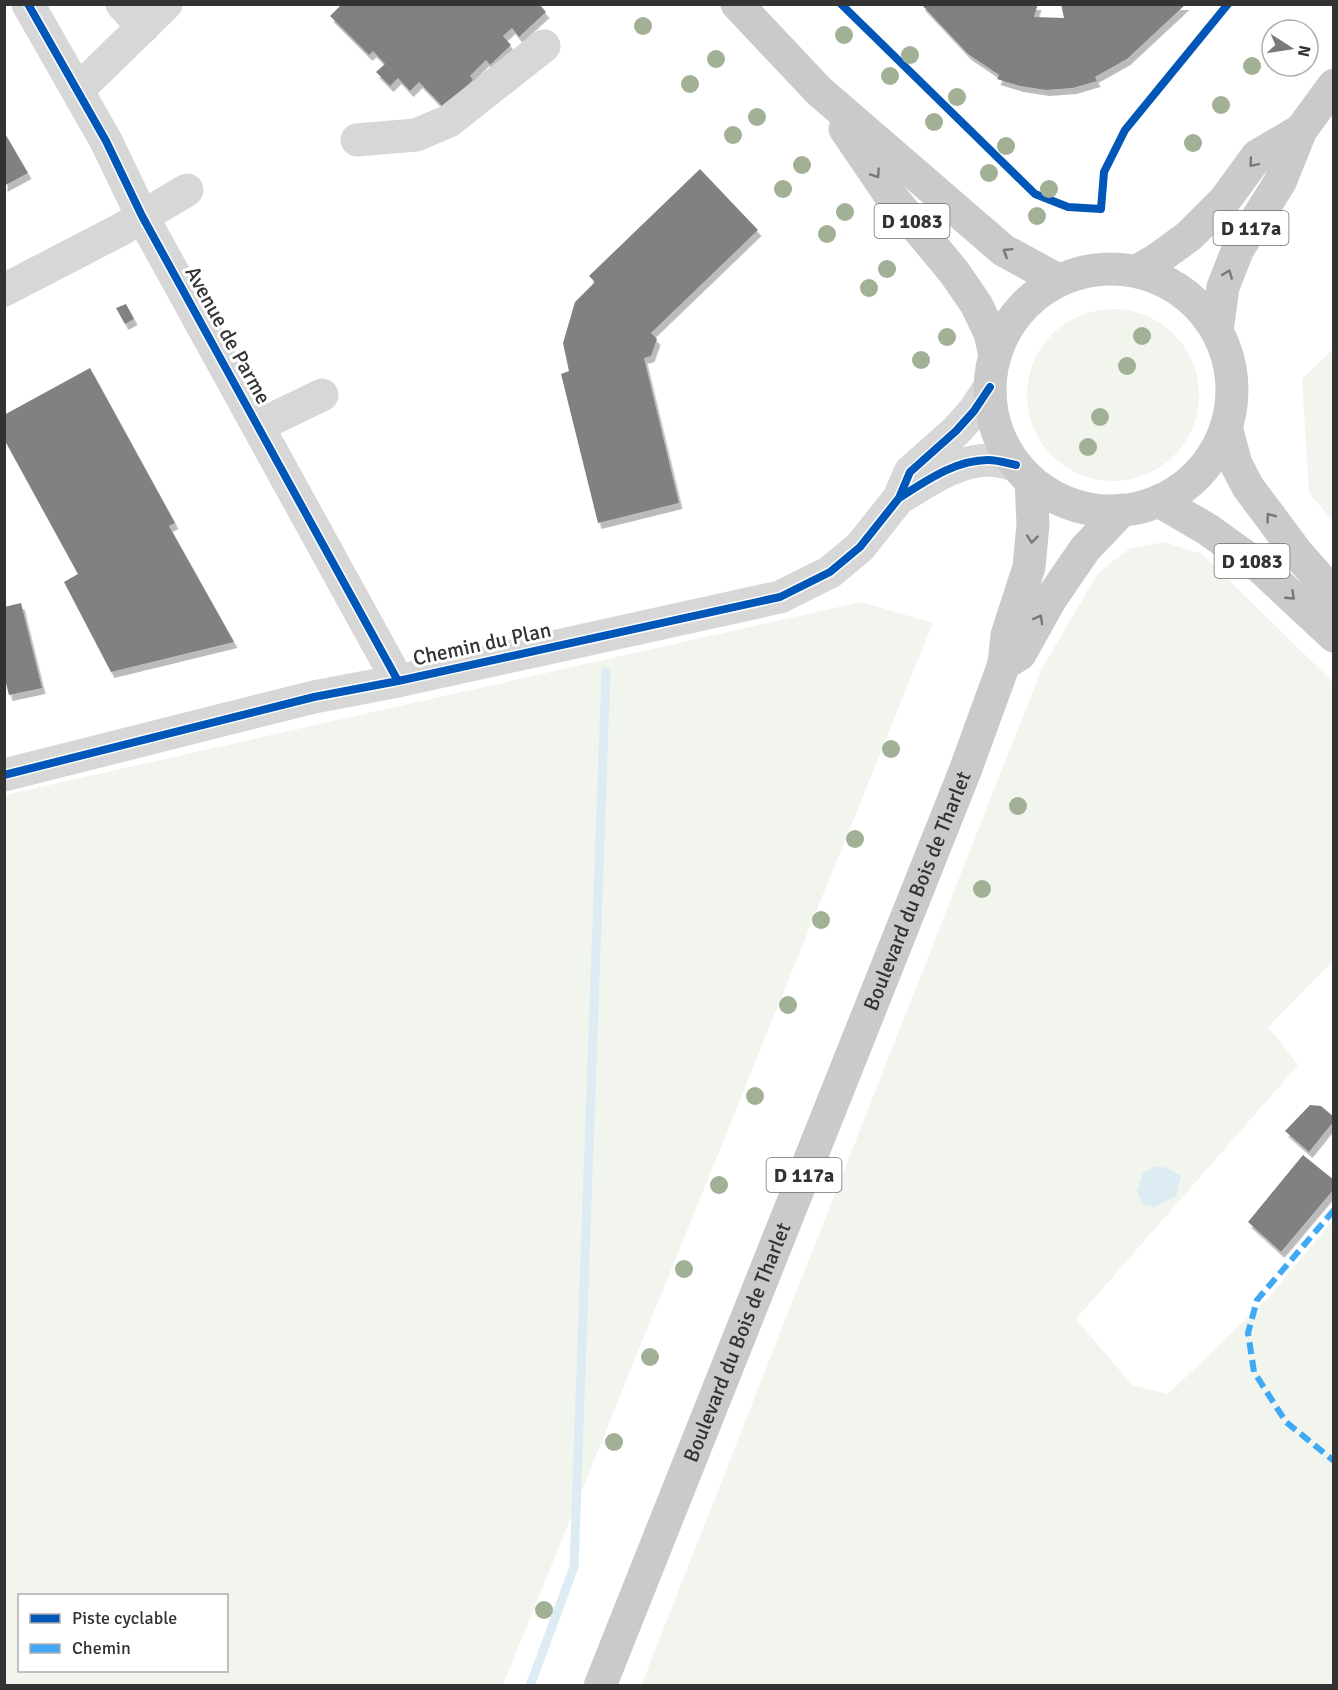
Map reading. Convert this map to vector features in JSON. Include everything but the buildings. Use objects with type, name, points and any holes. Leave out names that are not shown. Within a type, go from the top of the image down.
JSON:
[{"type":"main road","name":"D 1083","points":[[737,4],[819,91],[1003,250],[1058,280]]},
{"type":"main road","name":"D 117a","points":[[1217,331],[1223,287],[1238,249],[1280,182],[1301,130],[1334,85]]},
{"type":"main road","name":"D 1083","points":[[819,91],[890,195],[954,272],[976,304],[990,333],[992,371]]},
{"type":"main road","name":"D 117a","points":[[1137,272],[1189,236],[1225,200],[1257,156],[1301,130]]},
{"type":"main road","points":[[1118,268],[1137,272],[1146,273],[1172,284],[1198,305],[1217,331],[1229,362],[1232,394],[1226,427],[1211,458],[1188,483],[1159,501],[1122,510],[1090,509],[1048,494],[1024,473],[997,433],[993,418],[992,371],[1008,325],[1030,299],[1058,280],[1090,270],[1118,268]]},
{"type":"main road","name":"D 1083","points":[[1226,427],[1236,464],[1248,487],[1298,554],[1334,595]]},
{"type":"main road","name":"Boulevard du Bois de Tharlet","points":[[600,1686],[960,782],[1004,664],[1007,635],[1029,567],[1034,524],[1024,473]]},
{"type":"main road","name":"D 1083","points":[[1159,501],[1207,529],[1260,567],[1334,636]]},
{"type":"main road","name":"Boulevard du Bois de Tharlet","points":[[1004,664],[1020,654],[1050,600],[1085,549],[1122,510]]},
{"type":"street","name":"Avenue de Parme","points":[[28,4],[106,141],[142,216],[398,681]]},
{"type":"street","points":[[78,90],[133,16],[166,4]]},
{"type":"street","points":[[357,140],[416,135],[449,121],[544,46]]},
{"type":"street","points":[[4,290],[120,230],[187,190]]},
{"type":"street","name":"Chemin du Plan","points":[[4,775],[314,697],[398,681],[780,597],[830,572],[860,547],[899,498],[910,472],[956,431],[974,411],[992,371]]},
{"type":"street","points":[[258,426],[322,395]]},
{"type":"street","name":"Chemin du Plan","points":[[899,498],[936,476],[967,462],[990,460],[1024,473]]},
{"type":"shaded area","points":[[1113,309],[1130,310],[1146,315],[1161,323],[1174,334],[1185,347],[1193,362],[1198,378],[1198,412],[1193,428],[1185,443],[1174,456],[1161,467],[1146,475],[1130,480],[1113,481],[1096,480],[1080,475],[1065,467],[1052,456],[1041,443],[1033,428],[1028,412],[1027,395],[1028,378],[1033,362],[1041,347],[1052,334],[1065,323],[1080,315],[1096,310]]},
{"type":"shaded area","points":[[1333,349],[1333,521],[1309,493],[1302,379]]},
{"type":"shaded area","points":[[1164,542],[1202,554],[1333,682],[1333,961],[1268,1027],[1298,1065],[1076,1319],[1132,1385],[1168,1394],[1268,1298],[1333,1220],[1333,1685],[641,1686],[1042,668],[1099,572],[1129,549]]},
{"type":"shaded area","points":[[861,602],[933,623],[503,1685],[5,1685],[5,795]]},
{"type":"shaded area","points":[[1156,1166],[1167,1168],[1181,1176],[1176,1196],[1155,1207],[1143,1205],[1137,1191],[1143,1173]]},
{"type":"waterway","points":[[530,1686],[574,1567],[606,672]]},
{"type":"marked path","points":[[1334,1210],[1257,1300],[1248,1333],[1254,1372],[1286,1422],[1334,1461]]},
{"type":"cycle path","points":[[28,4],[106,141],[142,216],[398,681]]},
{"type":"cycle path","points":[[841,4],[1035,194],[1068,207],[1101,209],[1104,172],[1125,130],[1228,4]]},
{"type":"cycle path","points":[[4,775],[314,697],[398,681],[780,597],[830,572],[860,547],[899,498],[910,472],[956,431],[974,411],[990,387]]},
{"type":"cycle path","points":[[899,498],[941,473],[964,464],[988,460],[1016,465]]}]
